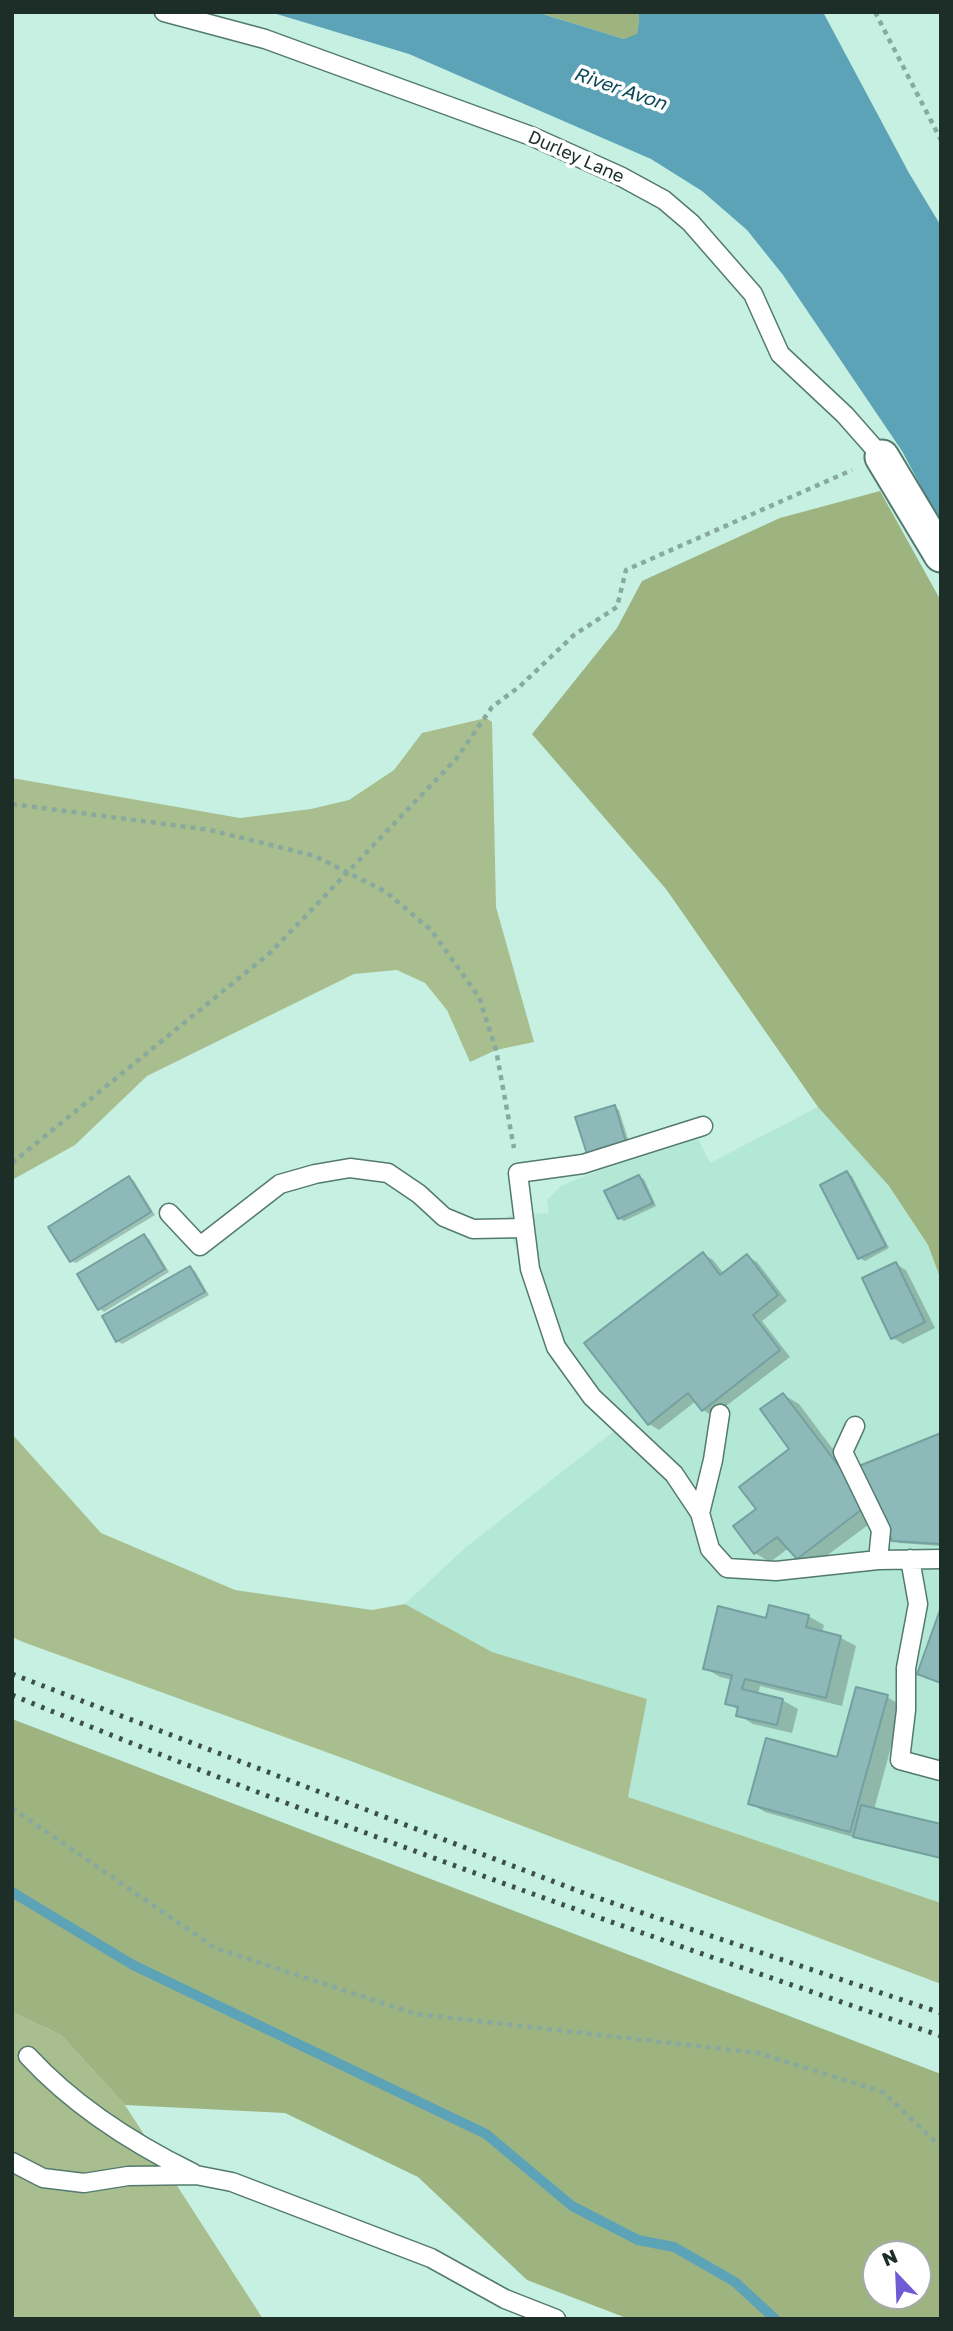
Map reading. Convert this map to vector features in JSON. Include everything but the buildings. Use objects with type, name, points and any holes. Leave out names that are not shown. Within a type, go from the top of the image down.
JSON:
[{"type":"street","points":[[882,457],[941,555]]},
{"type":"lane","name":"Durley Lane","points":[[164,12],[265,39],[531,136],[620,176],[664,201],[691,223],[753,294],[780,354],[845,415],[882,457]]},
{"type":"lane","points":[[702,1126],[583,1164],[518,1173],[530,1269],[556,1348],[592,1397],[674,1475],[699,1513],[710,1549],[727,1568],[776,1571],[878,1560],[941,1559]]},
{"type":"lane","points":[[169,1213],[200,1246],[281,1184],[350,1168],[388,1173],[419,1194],[444,1217],[473,1229],[525,1228]]},
{"type":"lane","points":[[699,1513],[713,1460],[720,1414]]},
{"type":"lane","points":[[855,1426],[843,1452],[881,1530],[878,1560]]},
{"type":"lane","points":[[910,1559],[918,1604],[906,1668],[906,1710],[900,1760],[941,1771]]},
{"type":"lane","points":[[27,2056],[103,2122],[147,2150],[196,2175]]},
{"type":"lane","points":[[12,2162],[43,2178],[84,2183],[128,2176],[196,2175],[232,2182],[432,2258],[505,2299],[556,2319]]},
{"type":"path","points":[[875,12],[941,140]]},
{"type":"path","points":[[12,1163],[271,952],[457,758],[492,707],[519,687],[574,635],[617,607],[626,570],[844,474]]},
{"type":"path","points":[[12,804],[210,830],[315,856],[386,892],[431,930],[479,997],[498,1061],[518,1173]]},
{"type":"path","points":[[12,1808],[215,1948],[416,2014],[758,2053],[883,2092],[941,2147]]},
{"type":"shaded area","points":[[536,12],[638,12],[637,35],[624,39]]},
{"type":"shaded area","points":[[880,491],[941,601],[941,1280],[928,1245],[889,1186],[818,1107],[666,889],[532,734],[617,628],[642,581],[780,518]]},
{"type":"shaded area","points":[[486,718],[492,722],[496,907],[534,1042],[496,1050],[470,1062],[447,1010],[425,983],[397,970],[354,974],[147,1076],[75,1145],[12,1180],[12,778],[240,818],[311,809],[349,800],[394,770],[422,733]]},
{"type":"shaded area","points":[[818,1107],[889,1186],[928,1245],[941,1280],[941,1903],[628,1797],[647,1699],[492,1652],[405,1604],[465,1548],[614,1431],[534,1314],[507,1216],[549,1213],[547,1200],[561,1186],[595,1172],[698,1139],[710,1163]]},
{"type":"shaded area","points":[[12,1434],[101,1533],[235,1590],[372,1610],[405,1604],[492,1652],[647,1699],[628,1797],[941,1903],[941,1984],[348,1760],[12,1637]]},
{"type":"shaded area","points":[[12,1719],[941,2074],[941,2319],[629,2319],[527,2280],[418,2177],[285,2113],[125,2105],[61,2035],[12,2012]]},
{"type":"shaded area","points":[[12,2012],[61,2035],[125,2105],[263,2319],[12,2319]]},
{"type":"water","name":"River Avon","points":[[270,12],[536,12],[624,39],[637,34],[638,12],[823,12],[909,173],[941,226],[941,524],[902,451],[783,275],[747,230],[702,191],[651,159],[409,54]]},
{"type":"waterway","points":[[12,1892],[133,1965],[486,2134],[572,2206],[638,2240],[674,2247],[735,2282],[775,2319]]},
{"type":"railway","points":[[12,1674],[586,1894],[941,2013]]},
{"type":"railway","points":[[12,1695],[242,1786],[474,1873],[941,2036]]}]
